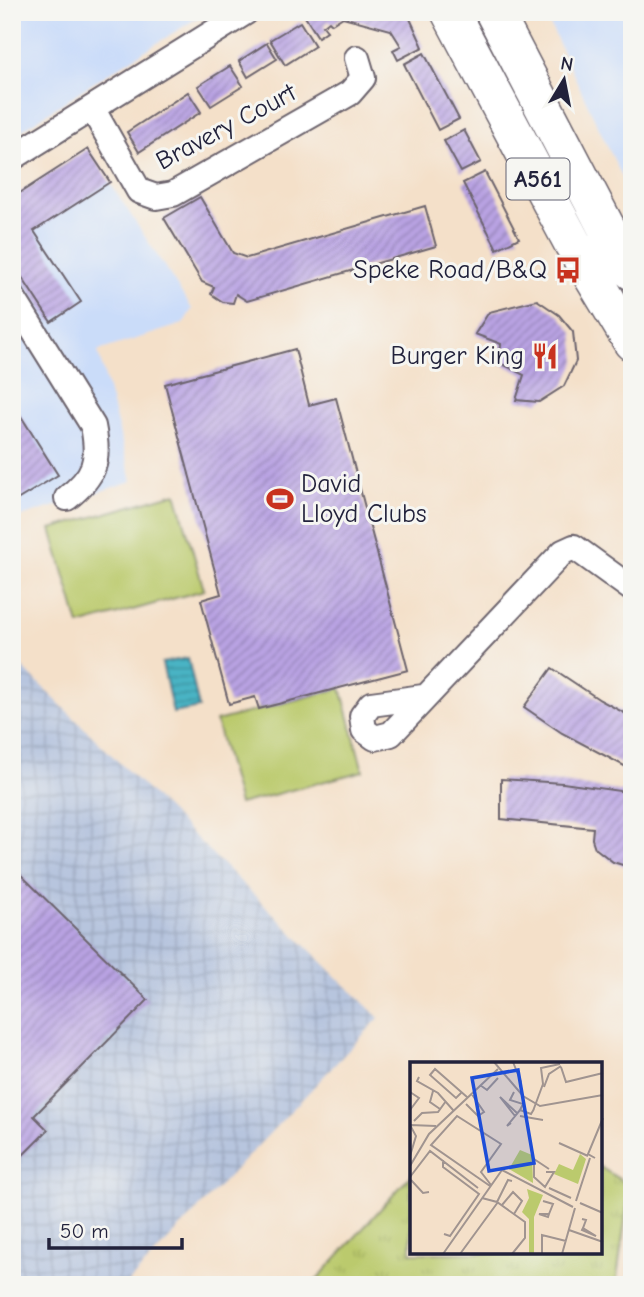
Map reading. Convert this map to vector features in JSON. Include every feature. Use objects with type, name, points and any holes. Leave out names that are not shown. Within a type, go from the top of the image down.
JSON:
[{"type":"highway","name":"A561","points":[[450,12],[573,244],[632,342]]},
{"type":"highway","name":"A561","points":[[494,12],[606,227],[632,271]]},
{"type":"street","points":[[12,158],[246,12]]},
{"type":"street","name":"Bravery Court","points":[[92,108],[139,191],[156,197],[173,194],[350,93],[363,78],[357,58]]},
{"type":"street","points":[[12,296],[93,426],[98,449],[93,466],[83,484],[67,498]]},
{"type":"street","points":[[423,697],[563,552],[573,547],[632,589]]},
{"type":"shaded area","points":[[12,12],[207,12],[12,137]]},
{"type":"shaded area","points":[[544,12],[632,12],[632,198]]},
{"type":"shaded area","points":[[88,149],[192,309],[183,324],[98,351],[132,481],[12,520],[12,198]]},
{"type":"shaded area","points":[[12,657],[379,1018],[126,1285],[12,1285]]},
{"type":"green space","points":[[176,493],[204,590],[79,625],[51,529]]},
{"type":"green space","points":[[341,688],[363,771],[239,804],[216,721]]},
{"type":"green space","points":[[602,1168],[630,1186],[616,1285],[312,1285],[410,1176],[410,1255],[602,1255]]},
{"type":"water","points":[[188,658],[199,708],[173,713],[162,663]]},
{"type":"building","points":[[308,12],[407,12],[423,47],[398,60],[393,50],[401,46],[391,30],[343,17],[332,24],[329,21],[323,26],[327,31],[318,37],[304,15]]},
{"type":"building","points":[[300,22],[315,46],[285,65],[270,40]]},
{"type":"building","points":[[267,43],[277,59],[248,77],[239,61]]},
{"type":"building","points":[[424,53],[459,119],[438,130],[404,64]]},
{"type":"building","points":[[230,66],[243,86],[211,106],[198,86]]},
{"type":"building","points":[[188,92],[201,112],[139,152],[127,132]]},
{"type":"building","points":[[464,130],[481,162],[461,172],[444,141]]},
{"type":"building","points":[[88,149],[110,182],[34,231],[81,302],[51,322],[12,262],[12,198]]},
{"type":"building","points":[[485,172],[519,238],[497,249],[463,183]]},
{"type":"building","points":[[200,197],[233,253],[247,258],[425,206],[436,246],[247,301],[236,294],[233,303],[223,302],[211,294],[214,287],[202,282],[164,218]]},
{"type":"building","points":[[537,300],[559,315],[573,332],[576,361],[564,386],[539,402],[516,400],[524,375],[500,363],[501,344],[475,334],[489,312]]},
{"type":"building","name":"David Lloyd Clubs","points":[[295,349],[309,405],[336,398],[408,670],[259,709],[255,697],[229,704],[201,600],[221,594],[165,384]]},
{"type":"building","points":[[12,402],[58,475],[12,503]]},
{"type":"building","points":[[552,668],[600,700],[632,717],[632,770],[562,733],[524,707]]},
{"type":"building","points":[[632,775],[632,868],[613,862],[595,848],[593,828],[501,819],[501,779],[563,783],[626,792]]},
{"type":"building","points":[[12,866],[148,1000],[34,1116],[48,1130],[12,1166]]},
{"type":"place","name":"Speke Road/B&Q","points":[[568,270]]},
{"type":"place","name":"Burger King","points":[[545,356]]},
{"type":"place","name":"David Lloyd Clubs","points":[[280,499]]}]
